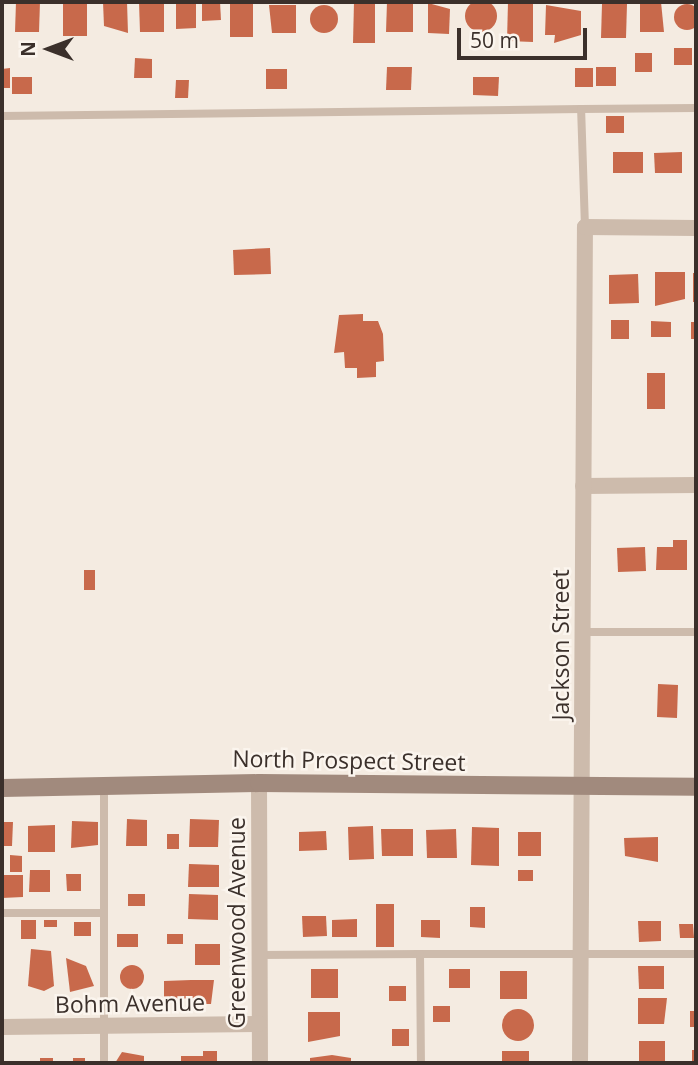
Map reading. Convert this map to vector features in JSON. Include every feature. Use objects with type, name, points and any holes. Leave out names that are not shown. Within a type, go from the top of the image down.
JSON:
[{"type":"street","points":[[584,228],[696,228]]},
{"type":"street","name":"Jackson Street","points":[[580,1063],[584,228]]},
{"type":"street","points":[[583,486],[696,485]]},
{"type":"street","name":"North Prospect Street","points":[[2,788],[259,782],[583,788],[696,787]]},
{"type":"street","name":"Greenwood Avenue","points":[[259,782],[260,1063]]},
{"type":"street","name":"Bohm Avenue","points":[[2,1027],[259,1024]]},
{"type":"lane","points":[[2,116],[696,108]]},
{"type":"lane","points":[[581,109],[584,228]]},
{"type":"lane","points":[[582,632],[696,632]]},
{"type":"lane","points":[[104,786],[104,1063]]},
{"type":"lane","points":[[2,914],[104,914]]},
{"type":"lane","points":[[420,954],[421,1063]]},
{"type":"lane","points":[[259,955],[696,954]]},
{"type":"building","points":[[481,0],[492,5],[497,16],[492,27],[481,32],[470,27],[465,16],[470,5]]},
{"type":"building","points":[[16,2],[40,2],[39,32],[15,32]]},
{"type":"building","points":[[63,2],[87,2],[87,36],[63,36]]},
{"type":"building","points":[[103,2],[127,2],[128,33],[104,26]]},
{"type":"building","points":[[139,2],[164,2],[164,32],[140,32]]},
{"type":"building","points":[[176,2],[196,2],[196,28],[176,29]]},
{"type":"building","points":[[202,2],[220,2],[221,20],[202,21]]},
{"type":"building","points":[[230,2],[253,3],[253,37],[230,37]]},
{"type":"building","points":[[354,2],[375,2],[375,43],[353,43]]},
{"type":"building","points":[[387,2],[413,2],[413,32],[386,32]]},
{"type":"building","points":[[508,2],[533,2],[533,42],[507,41]]},
{"type":"building","points":[[640,2],[661,2],[664,32],[640,32]]},
{"type":"building","points":[[428,3],[450,9],[449,34],[428,33]]},
{"type":"building","points":[[602,4],[627,4],[626,38],[601,38]]},
{"type":"building","points":[[687,4],[696,8],[700,17],[696,26],[687,30],[678,26],[674,17],[678,8]]},
{"type":"building","points":[[269,5],[296,5],[296,33],[272,33]]},
{"type":"building","points":[[324,5],[334,9],[338,19],[334,29],[324,33],[314,29],[310,19],[314,9]]},
{"type":"building","points":[[546,5],[581,11],[581,35],[554,43],[555,35],[545,35]]},
{"type":"building","points":[[674,48],[692,48],[692,65],[674,65]]},
{"type":"building","points":[[635,53],[652,53],[652,72],[635,72]]},
{"type":"building","points":[[135,58],[152,59],[152,78],[134,78]]},
{"type":"building","points":[[387,67],[412,67],[411,90],[386,90]]},
{"type":"building","points":[[596,67],[616,67],[616,86],[596,86]]},
{"type":"building","points":[[10,68],[10,88],[2,88],[2,69]]},
{"type":"building","points":[[575,68],[593,68],[593,87],[575,87]]},
{"type":"building","points":[[266,69],[287,69],[287,89],[266,89]]},
{"type":"building","points":[[12,77],[32,77],[32,94],[12,94]]},
{"type":"building","points":[[473,77],[499,77],[498,96],[473,95]]},
{"type":"building","points":[[176,80],[189,80],[188,98],[175,98]]},
{"type":"building","points":[[606,116],[624,116],[624,133],[606,133]]},
{"type":"building","points":[[613,152],[643,152],[643,173],[613,173]]},
{"type":"building","points":[[682,152],[682,173],[655,173],[654,153]]},
{"type":"building","points":[[270,248],[271,274],[234,275],[233,250]]},
{"type":"building","points":[[655,272],[685,272],[685,299],[655,306]]},
{"type":"building","points":[[693,273],[696,273],[696,302],[693,302]]},
{"type":"building","points":[[638,274],[639,303],[609,304],[609,275]]},
{"type":"building","points":[[363,314],[363,321],[378,321],[383,334],[384,361],[376,362],[376,377],[357,378],[357,368],[345,368],[344,352],[334,353],[339,315]]},
{"type":"building","points":[[611,320],[629,320],[629,339],[611,339]]},
{"type":"building","points":[[651,321],[671,322],[671,337],[651,337]]},
{"type":"building","points":[[691,322],[696,322],[696,339],[691,339]]},
{"type":"building","points":[[647,373],[665,373],[665,409],[647,409]]},
{"type":"building","points":[[673,540],[687,540],[687,570],[656,570],[657,547],[673,547]]},
{"type":"building","points":[[645,547],[646,571],[618,572],[617,548]]},
{"type":"building","points":[[84,570],[95,570],[95,590],[84,590]]},
{"type":"building","points":[[658,684],[678,685],[677,718],[657,717]]},
{"type":"building","points":[[127,819],[147,820],[147,846],[126,846]]},
{"type":"building","points":[[190,819],[219,820],[218,847],[189,847]]},
{"type":"building","points":[[72,821],[98,822],[98,845],[71,848]]},
{"type":"building","points":[[2,822],[13,822],[12,846],[2,846]]},
{"type":"building","points":[[55,825],[55,852],[28,852],[28,826]]},
{"type":"building","points":[[373,826],[374,859],[349,860],[348,827]]},
{"type":"building","points":[[472,827],[499,828],[499,866],[471,865]]},
{"type":"building","points":[[381,829],[413,829],[413,856],[382,856]]},
{"type":"building","points":[[456,829],[457,858],[427,858],[426,830]]},
{"type":"building","points":[[326,831],[327,850],[299,851],[299,832]]},
{"type":"building","points":[[518,832],[541,832],[541,856],[518,856]]},
{"type":"building","points":[[167,834],[179,834],[179,849],[167,849]]},
{"type":"building","points":[[658,837],[658,862],[625,856],[624,838]]},
{"type":"building","points":[[10,855],[22,856],[22,872],[10,872]]},
{"type":"building","points":[[189,864],[219,865],[219,887],[188,887]]},
{"type":"building","points":[[30,870],[50,870],[50,892],[29,892]]},
{"type":"building","points":[[518,870],[533,870],[533,881],[518,881]]},
{"type":"building","points":[[66,874],[81,874],[81,891],[67,891]]},
{"type":"building","points":[[2,875],[23,875],[23,897],[2,898]]},
{"type":"building","points":[[128,894],[145,894],[145,906],[128,906]]},
{"type":"building","points":[[189,894],[218,895],[218,920],[188,919]]},
{"type":"building","points":[[376,904],[394,904],[394,947],[376,947]]},
{"type":"building","points":[[470,907],[485,907],[485,928],[470,927]]},
{"type":"building","points":[[302,916],[326,916],[327,936],[303,937]]},
{"type":"building","points":[[357,919],[357,937],[332,937],[332,920]]},
{"type":"building","points":[[21,920],[36,920],[36,939],[21,939]]},
{"type":"building","points":[[44,920],[57,920],[57,927],[44,927]]},
{"type":"building","points":[[421,920],[440,920],[440,938],[421,937]]},
{"type":"building","points":[[638,921],[661,921],[661,941],[639,942]]},
{"type":"building","points":[[74,922],[91,922],[91,936],[74,936]]},
{"type":"building","points":[[679,924],[693,924],[694,938],[680,938]]},
{"type":"building","points":[[117,934],[138,934],[138,947],[117,947]]},
{"type":"building","points":[[167,934],[183,934],[183,944],[167,944]]},
{"type":"building","points":[[195,944],[220,944],[220,965],[195,965]]},
{"type":"building","points":[[31,949],[51,951],[54,986],[44,991],[28,986]]},
{"type":"building","points":[[66,958],[86,966],[94,986],[70,992]]},
{"type":"building","points":[[132,965],[143,972],[144,977],[137,988],[132,989],[121,982],[120,977],[127,966]]},
{"type":"building","points":[[638,966],[664,966],[664,989],[639,989]]},
{"type":"building","points":[[311,969],[338,969],[338,998],[311,998]]},
{"type":"building","points":[[449,969],[470,969],[470,988],[449,988]]},
{"type":"building","points":[[500,971],[527,971],[527,999],[500,999]]},
{"type":"building","points":[[214,980],[211,1004],[199,1004],[199,998],[164,999],[164,981]]},
{"type":"building","points":[[389,986],[406,986],[406,1001],[389,1001]]},
{"type":"building","points":[[638,998],[667,998],[664,1024],[638,1024]]},
{"type":"building","points":[[433,1006],[450,1006],[450,1022],[433,1022]]},
{"type":"building","points":[[518,1009],[529,1014],[534,1025],[529,1036],[518,1041],[507,1036],[502,1025],[507,1014]]},
{"type":"building","points":[[690,1011],[696,1011],[696,1027],[690,1027]]},
{"type":"building","points":[[308,1012],[340,1012],[340,1036],[308,1042]]},
{"type":"building","points":[[392,1029],[409,1029],[409,1046],[392,1046]]},
{"type":"building","points":[[639,1041],[665,1041],[665,1061],[639,1062]]},
{"type":"building","points":[[692,1050],[696,1050],[696,1063],[692,1063]]},
{"type":"building","points":[[203,1051],[217,1051],[217,1063],[181,1063],[181,1056],[203,1056]]},
{"type":"building","points":[[502,1051],[529,1051],[529,1063],[502,1063]]},
{"type":"building","points":[[122,1052],[144,1056],[144,1063],[115,1063]]},
{"type":"building","points":[[332,1055],[351,1058],[351,1063],[310,1063],[310,1058]]},
{"type":"building","points":[[40,1058],[53,1058],[53,1063],[40,1063]]},
{"type":"building","points":[[73,1058],[85,1058],[85,1063],[73,1063]]}]
